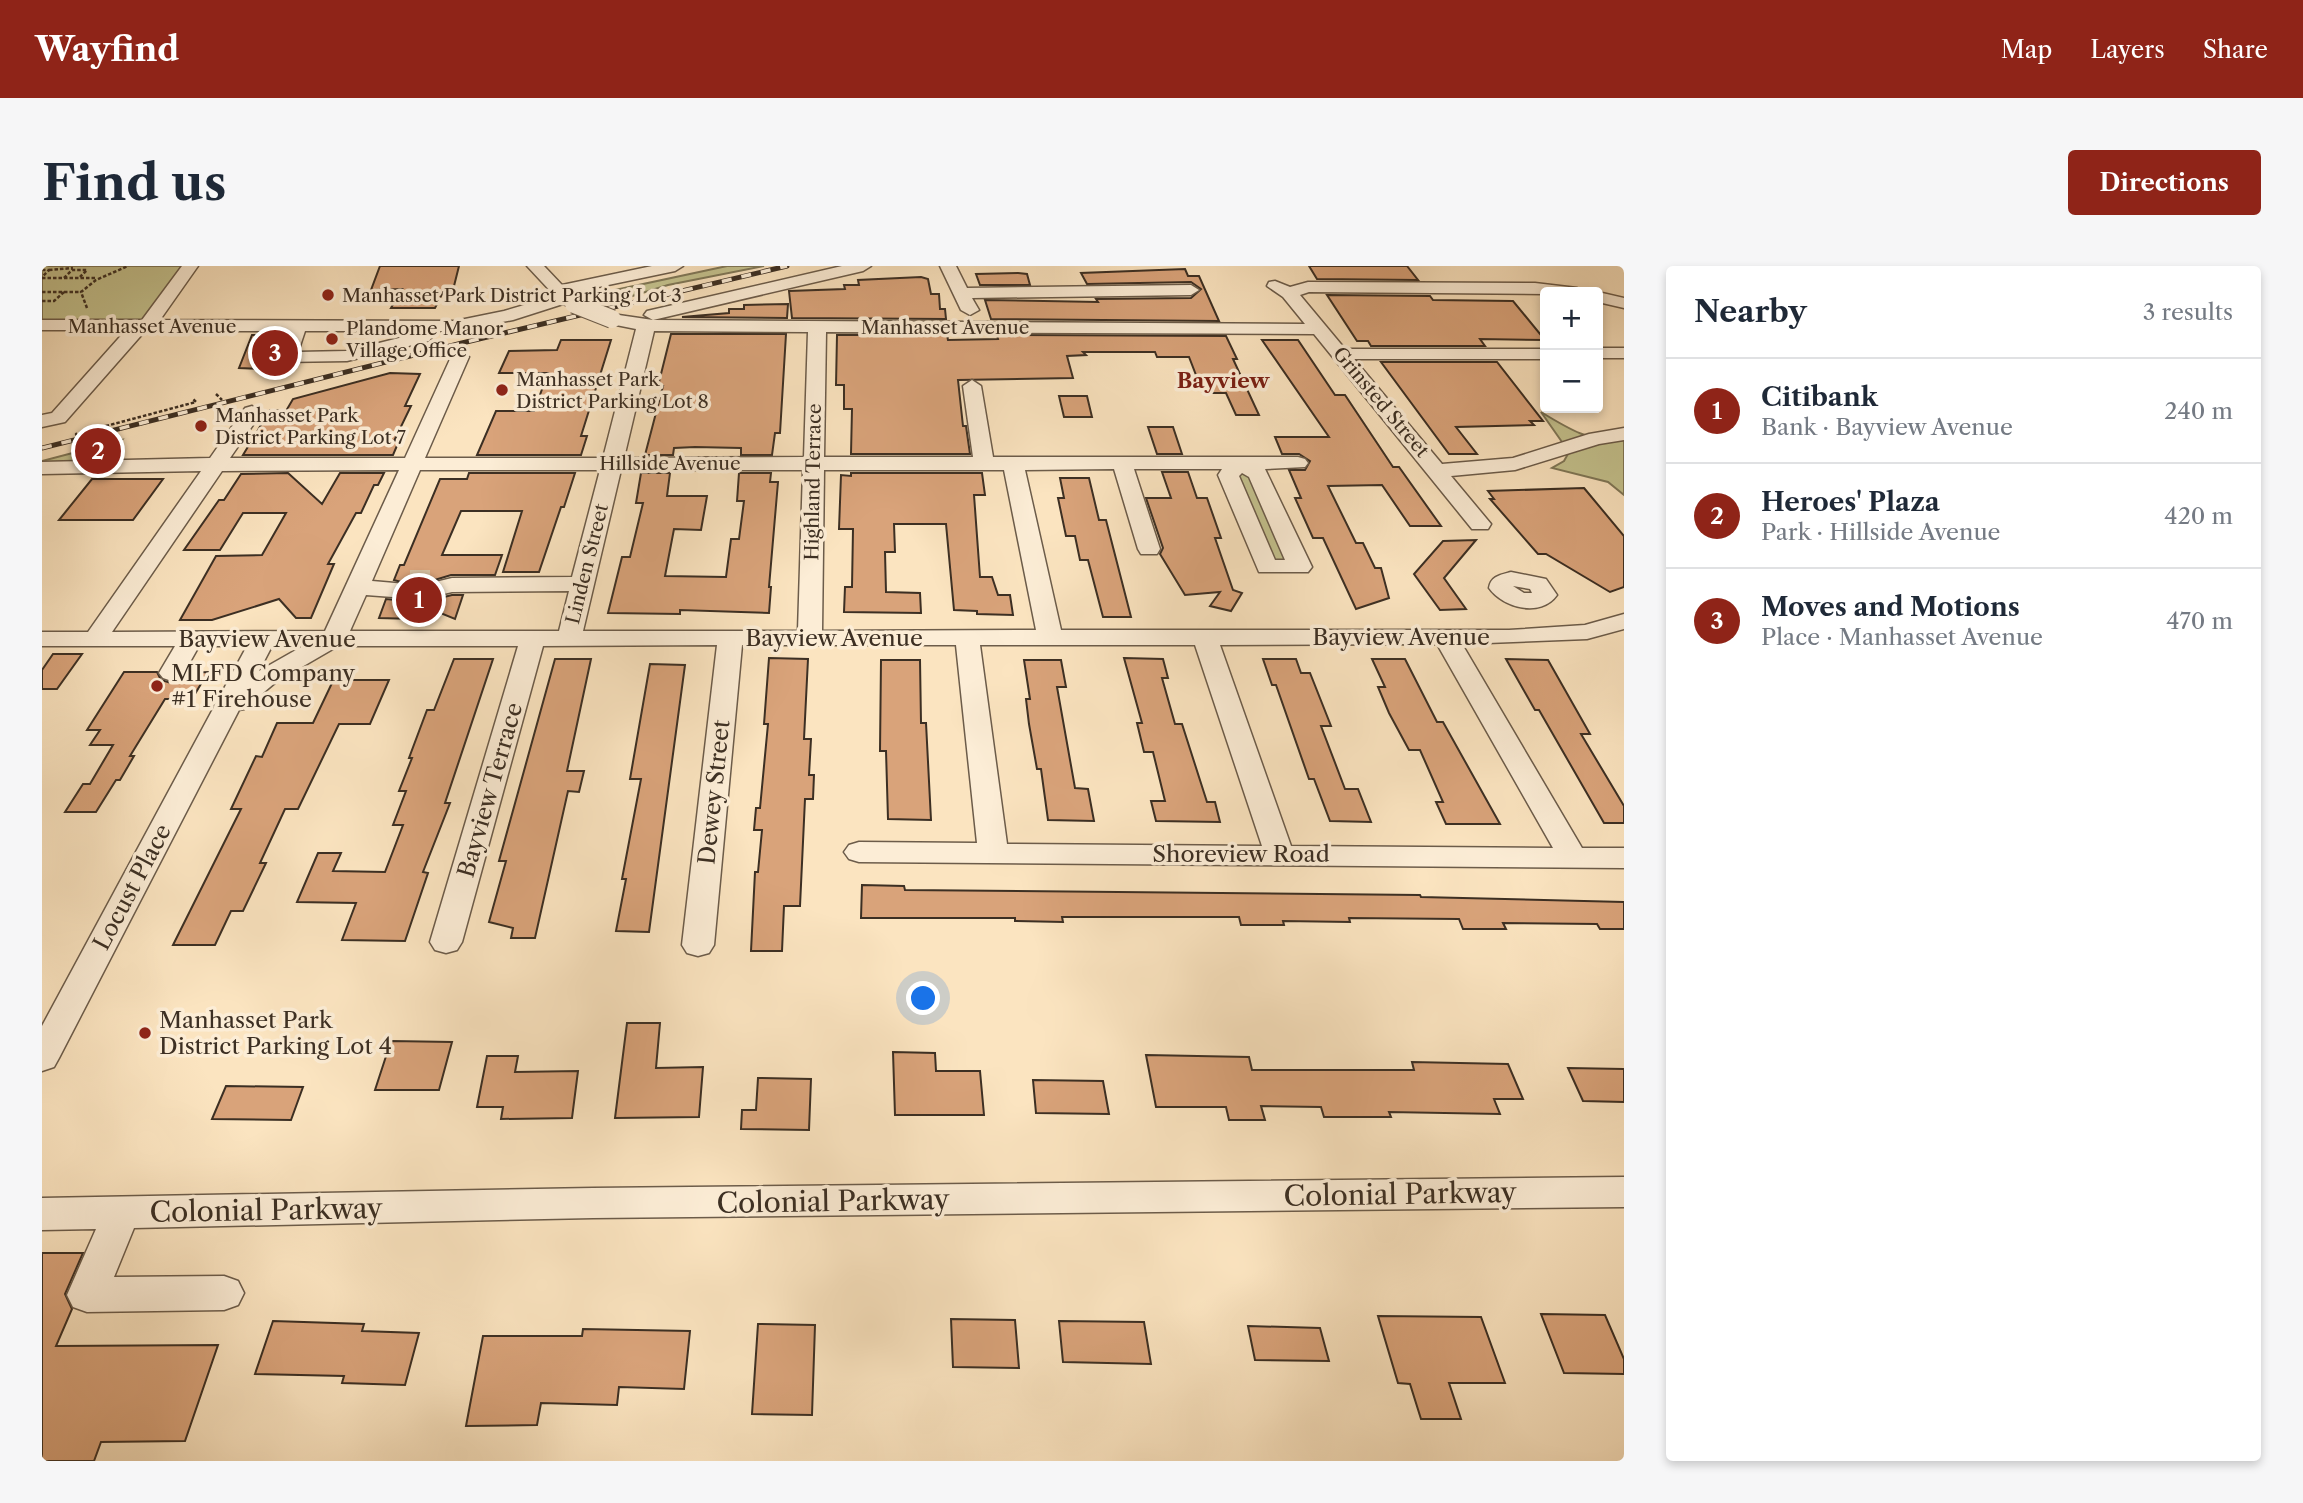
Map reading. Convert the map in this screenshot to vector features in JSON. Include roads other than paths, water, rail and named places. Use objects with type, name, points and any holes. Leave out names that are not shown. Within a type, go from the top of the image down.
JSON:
[{"type":"street","points":[[42,421],[58,418],[144,326],[190,266]]},
{"type":"street","points":[[535,266],[563,298],[644,272],[675,266]]},
{"type":"street","points":[[625,266],[644,272]]},
{"type":"street","points":[[628,323],[863,266]]},
{"type":"street","points":[[948,266],[975,320]]},
{"type":"street","name":"Grinsted Street","points":[[1480,524],[1342,354],[1282,289],[1540,289]]},
{"type":"street","points":[[962,293],[1191,290]]},
{"type":"street","name":"Manhasset Avenue","points":[[42,325],[443,326],[481,322],[563,298],[628,323],[817,327],[1320,329]]},
{"type":"street","points":[[1603,299],[1624,303]]},
{"type":"street","name":"Linden Street","points":[[569,638],[612,463],[628,323]]},
{"type":"street","points":[[298,326],[287,358],[347,356],[439,333],[443,326]]},
{"type":"street","points":[[397,344],[407,326]]},
{"type":"street","name":"Highland Terrace","points":[[810,637],[817,327]]},
{"type":"street","points":[[1603,354],[1624,353]]},
{"type":"street","points":[[1342,354],[1540,354]]},
{"type":"street","points":[[334,639],[460,356]]},
{"type":"street","points":[[972,386],[984,463]]},
{"type":"street","points":[[95,639],[252,412]]},
{"type":"street","points":[[1438,471],[1514,464],[1596,438],[1624,434]]},
{"type":"street","name":"Hillside Avenue","points":[[42,468],[612,463],[1298,463]]},
{"type":"street","points":[[1013,463],[1050,638]]},
{"type":"street","points":[[1122,463],[1149,549]]},
{"type":"street","points":[[357,587],[582,584]]},
{"type":"street","points":[[1534,601],[1572,634]]},
{"type":"street","name":"Bayview Avenue","points":[[42,639],[1445,637],[1572,634],[1624,621]]},
{"type":"street","points":[[1445,637],[1573,857]]},
{"type":"street","name":"Bayview Terrace","points":[[446,942],[533,638]]},
{"type":"street","name":"Dewey Street","points":[[698,945],[730,638]]},
{"type":"street","points":[[967,638],[993,852]]},
{"type":"street","points":[[1205,638],[1280,855]]},
{"type":"street","points":[[172,673],[191,639]]},
{"type":"street","name":"Locust Place","points":[[42,1058],[263,639]]},
{"type":"street","name":"Locust Place","points":[[223,715],[267,677],[334,639]]},
{"type":"street","name":"Shoreview Road","points":[[859,852],[1624,858]]},
{"type":"street","name":"Colonial Parkway","points":[[42,1214],[565,1204],[1624,1192]]},
{"type":"street","points":[[122,1212],[87,1295],[224,1293]]},
{"type":"tunnel","points":[[410,582],[430,582]]},
{"type":"railway","points":[[42,448],[462,343],[787,266]]},
{"type":"place","name":"Manhasset Park District Parking Lot 3","points":[[328,295]]},
{"type":"place","name":"Plandome Manor Village Office","points":[[332,339]]},
{"type":"place","name":"Moves and Motions","points":[[275,353]]},
{"type":"place","name":"Manhasset Park District Parking Lot 8","points":[[502,390]]},
{"type":"place","name":"Manhasset Park District Parking Lot 7","points":[[201,426]]},
{"type":"place","name":"Heroes' Plaza","points":[[98,451]]},
{"type":"place","name":"Citibank","points":[[419,600]]},
{"type":"place","name":"MLFD Company #1 Firehouse","points":[[157,686]]},
{"type":"place","name":"Manhasset Park District Parking Lot 4","points":[[145,1033]]},
{"type":"district","name":"Bayview","points":[[1223,380]]}]
